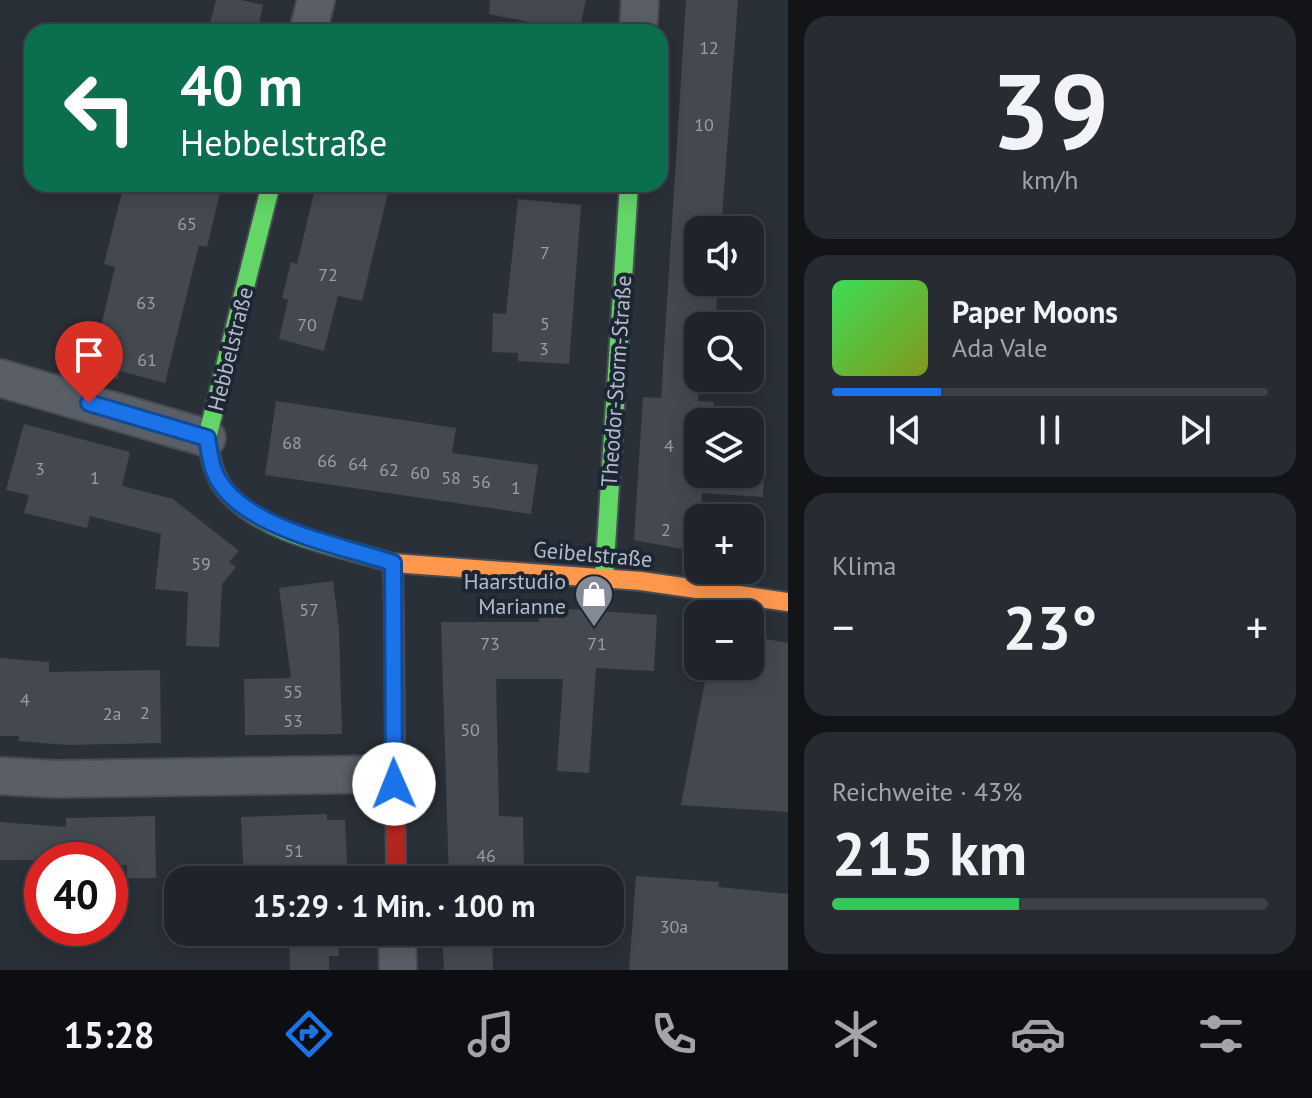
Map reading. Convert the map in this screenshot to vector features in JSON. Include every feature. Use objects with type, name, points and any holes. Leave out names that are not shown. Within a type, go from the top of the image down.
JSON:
[{"type":"street","points":[[310,24],[316,0]]},
{"type":"street","points":[[638,24],[640,0]]},
{"type":"street","name":"Hebbelstraße","points":[[269,192],[207,438],[213,470],[228,493],[251,513],[280,526],[393,563]]},
{"type":"street","name":"Theodor-Storm-Straße","points":[[604,578],[628,192]]},
{"type":"street","points":[[0,378],[207,438]]},
{"type":"street","points":[[393,563],[396,866]]},
{"type":"street","name":"Geibelstraße","points":[[393,563],[604,578],[788,602]]},
{"type":"street","points":[[0,776],[56,779],[394,774]]},
{"type":"street","points":[[397,946],[398,970]]},
{"type":"building","points":[[216,0],[241,0],[263,5],[259,24],[210,24]]},
{"type":"building","points":[[490,0],[586,0],[581,24],[539,24],[489,14]]},
{"type":"building","points":[[686,0],[738,0],[722,216],[684,216],[684,296],[717,296],[716,312],[684,312],[684,392],[698,392],[698,401],[714,402],[713,408],[684,408],[684,488],[763,488],[763,497],[702,493],[702,504],[684,504],[684,549],[634,540],[643,397],[661,398]]},
{"type":"building","points":[[122,192],[220,192],[207,247],[199,245],[165,383],[120,371],[118,379],[77,370],[85,336],[98,339],[115,267],[104,264]]},
{"type":"building","points":[[314,192],[388,192],[362,301],[338,296],[324,351],[279,339],[288,300],[282,298],[291,262],[297,264]]},
{"type":"building","points":[[518,199],[581,205],[569,364],[518,361],[518,353],[492,352],[493,313],[506,314]]},
{"type":"building","points":[[276,401],[456,428],[452,453],[538,465],[531,514],[265,475]]},
{"type":"building","points":[[24,424],[130,452],[122,486],[173,499],[239,551],[229,562],[236,567],[222,584],[219,647],[186,646],[188,592],[155,589],[161,534],[90,516],[87,528],[24,513],[29,495],[6,490]]},
{"type":"building","points":[[333,581],[339,628],[342,734],[245,735],[244,679],[291,678],[279,588]]},
{"type":"building","points":[[540,607],[657,615],[654,671],[596,668],[589,773],[557,771],[563,679],[496,679],[499,816],[523,817],[524,866],[449,866],[441,622],[539,622]]},
{"type":"building","points":[[764,639],[788,643],[788,812],[681,805],[705,680],[764,680]]},
{"type":"building","points":[[0,658],[49,662],[49,672],[160,670],[161,743],[66,745],[19,741],[19,736],[0,736]]},
{"type":"building","points":[[327,814],[327,820],[345,820],[347,866],[243,866],[241,817]]},
{"type":"building","points":[[155,816],[156,878],[128,878],[128,842],[24,842],[24,860],[0,860],[0,822],[66,827],[66,818]]},
{"type":"building","points":[[636,876],[719,882],[718,887],[788,894],[788,970],[629,970]]},
{"type":"building","points":[[289,946],[339,946],[339,956],[329,956],[329,970],[290,970]]},
{"type":"building","points":[[443,946],[492,946],[493,970],[444,970]]},
{"type":"traffic: fast","points":[[269,192],[207,438],[213,465],[225,490],[241,506],[260,518],[303,537],[393,563],[394,617]]},
{"type":"traffic: fast","points":[[604,578],[628,192]]},
{"type":"traffic: slow","points":[[393,563],[641,581],[788,602]]},
{"type":"traffic: jam","points":[[394,617],[396,866]]},
{"type":"place","name":"Haarstudio Marianne","points":[[594,628]]},
{"type":"route","points":[[89,403],[207,438],[213,470],[228,493],[251,513],[280,526],[393,563],[394,784]]}]
